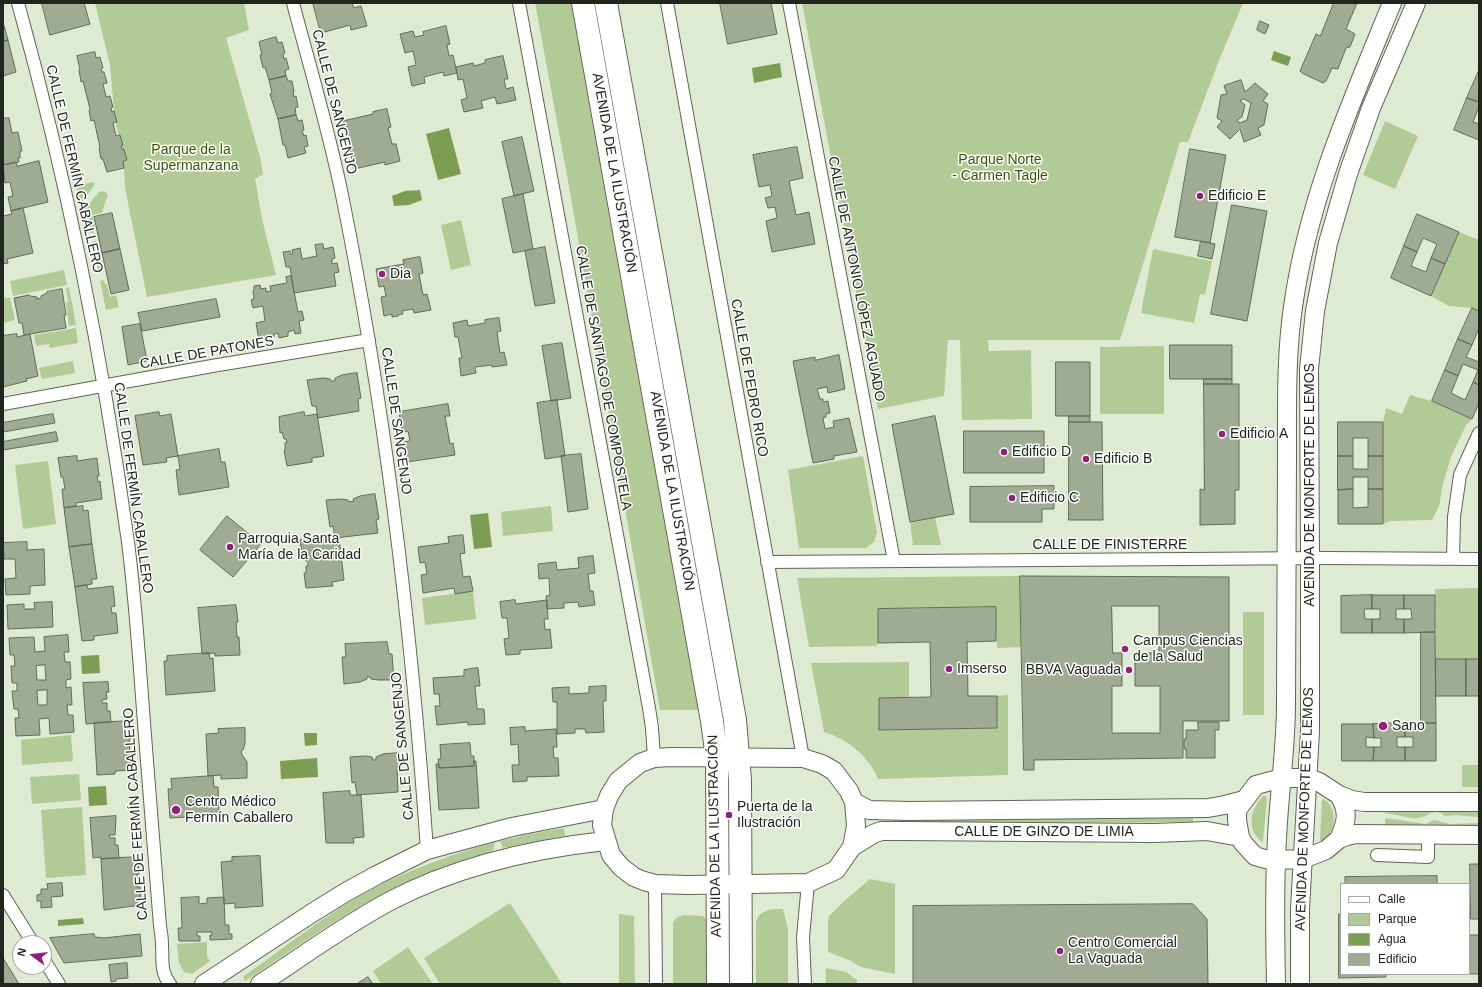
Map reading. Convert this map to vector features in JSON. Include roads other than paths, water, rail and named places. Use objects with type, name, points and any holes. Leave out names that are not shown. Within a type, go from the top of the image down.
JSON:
[{"type":"highway","name":"AVENIDA DE LA ILUSTRACIÓN","points":[[583,3],[711,710],[716,758],[718,984]]},
{"type":"highway","name":"AVENIDA DE LA ILUSTRACIÓN","points":[[606,3],[735,720],[739,758],[741,984]]},
{"type":"main road","name":"AVENIDA DE MONFORTE DE LEMOS","points":[[1276,984],[1276,860],[1285,749],[1286,708],[1288,366],[1293,308],[1314,208],[1333,149],[1392,3]]},
{"type":"main road","name":"AVENIDA DE MONFORTE DE LEMOS","points":[[1300,984],[1300,909],[1308,778],[1310,558],[1309,369],[1315,311],[1330,235],[1360,139],[1371,108],[1416,3]]},
{"type":"main road","points":[[654,758],[716,758],[803,758],[822,764],[834,771],[849,791],[854,802],[856,826],[852,847],[836,870],[808,883],[718,885],[655,884],[634,877],[621,867],[611,855],[605,841],[602,825],[604,809],[609,796],[618,781],[640,763],[654,758]]},
{"type":"main road","points":[[1479,802],[1364,802],[1352,800],[1339,795],[1319,782],[1308,778],[1282,778],[1256,785],[1237,810],[1240,837],[1247,848],[1255,856],[1265,859],[1303,859],[1326,850],[1339,839],[1347,836],[1370,834],[1479,835]]},
{"type":"main road","points":[[1339,795],[1346,812],[1344,828],[1339,839]]},
{"type":"main road","name":"CALLE DE GINZO DE LIMIA","points":[[854,802],[869,810],[927,811],[1208,808],[1244,800]]},
{"type":"main road","points":[[204,984],[339,896],[427,850],[512,827],[604,809]]},
{"type":"main road","name":"CALLE DE GINZO DE LIMIA","points":[[852,847],[873,834],[881,831],[903,830],[1141,832],[1207,831],[1240,837]]},
{"type":"main road","points":[[260,984],[365,915],[420,887],[480,865],[520,854],[556,847],[605,841]]},
{"type":"street","name":"CALLE DE FERMÍN CABALLERO","points":[[18,3],[36,68],[61,170],[80,258],[104,386],[128,544],[140,665],[162,944],[162,966],[166,980],[170,984]]},
{"type":"street","name":"CALLE DE SANGENJO","points":[[293,3],[343,199],[368,340],[395,523],[411,659],[427,850]]},
{"type":"street","name":"CALLE DE SANTIAGO DE COMPOSTELA","points":[[519,3],[649,708],[654,758]]},
{"type":"street","name":"CALLE DE PEDRO RICO","points":[[667,3],[803,758]]},
{"type":"street","name":"CALLE DE ANTONIO LÓPEZ AGUADO","points":[[789,3],[894,561]]},
{"type":"street","name":"CALLE DE PATONES","points":[[3,404],[212,366],[368,340]]},
{"type":"street","points":[[1453,559],[1454,517],[1460,475],[1479,432]]},
{"type":"street","name":"CALLE DE FINISTERRE","points":[[767,562],[1225,560],[1286,558],[1479,559]]},
{"type":"street","points":[[1377,856],[1428,857],[1428,835]]},
{"type":"street","points":[[805,984],[803,937],[808,883]]},
{"type":"street","points":[[655,884],[656,984]]},
{"type":"street","points":[[3,895],[28,935]]},
{"type":"street","points":[[52,973],[59,984]]},
{"type":"water","points":[[1274,51],[1291,57],[1288,66],[1271,60]]},
{"type":"water","points":[[780,63],[782,77],[754,83],[752,68]]},
{"type":"water","points":[[449,128],[461,174],[438,180],[426,134]]},
{"type":"water","points":[[420,190],[422,200],[409,205],[394,206],[392,196],[405,191]]},
{"type":"water","points":[[488,513],[492,547],[474,549],[470,515]]},
{"type":"water","points":[[99,655],[100,673],[82,674],[81,656]]},
{"type":"water","points":[[304,733],[317,733],[317,745],[305,746]]},
{"type":"water","points":[[317,758],[318,777],[281,779],[280,761]]},
{"type":"water","points":[[106,786],[107,805],[89,806],[88,787]]},
{"type":"water","points":[[83,918],[84,924],[58,926],[58,920]]},
{"type":"place","name":"Edificio E","points":[[1200,196]]},
{"type":"place","name":"Dia","points":[[382,274]]},
{"type":"place","name":"Edificio A","points":[[1222,434]]},
{"type":"place","name":"Edificio D","points":[[1004,452]]},
{"type":"place","name":"Edificio B","points":[[1086,459]]},
{"type":"place","name":"Edificio C","points":[[1012,498]]},
{"type":"place","name":"Parroquia Santa María de la Caridad","points":[[230,547]]},
{"type":"place","name":"Campus Ciencias de la Salud","points":[[1125,649]]},
{"type":"place","name":"Imserso","points":[[949,669]]},
{"type":"place","name":"BBVA Vaguada","points":[[1129,670]]},
{"type":"place","name":"Sano","points":[[1383,726]]},
{"type":"place","name":"Centro Médico Fermín Caballero","points":[[176,810]]},
{"type":"place","name":"Puerta de la Ilustración","points":[[729,815]]},
{"type":"place","name":"Centro Comercial La Vaguada","points":[[1060,951]]},
{"type":"park label","name":"Parque de la Supermanzana","points":[[191,158]]},
{"type":"park label","name":"Parque Norte - Carmen Tagle","points":[[1000,168]]}]
